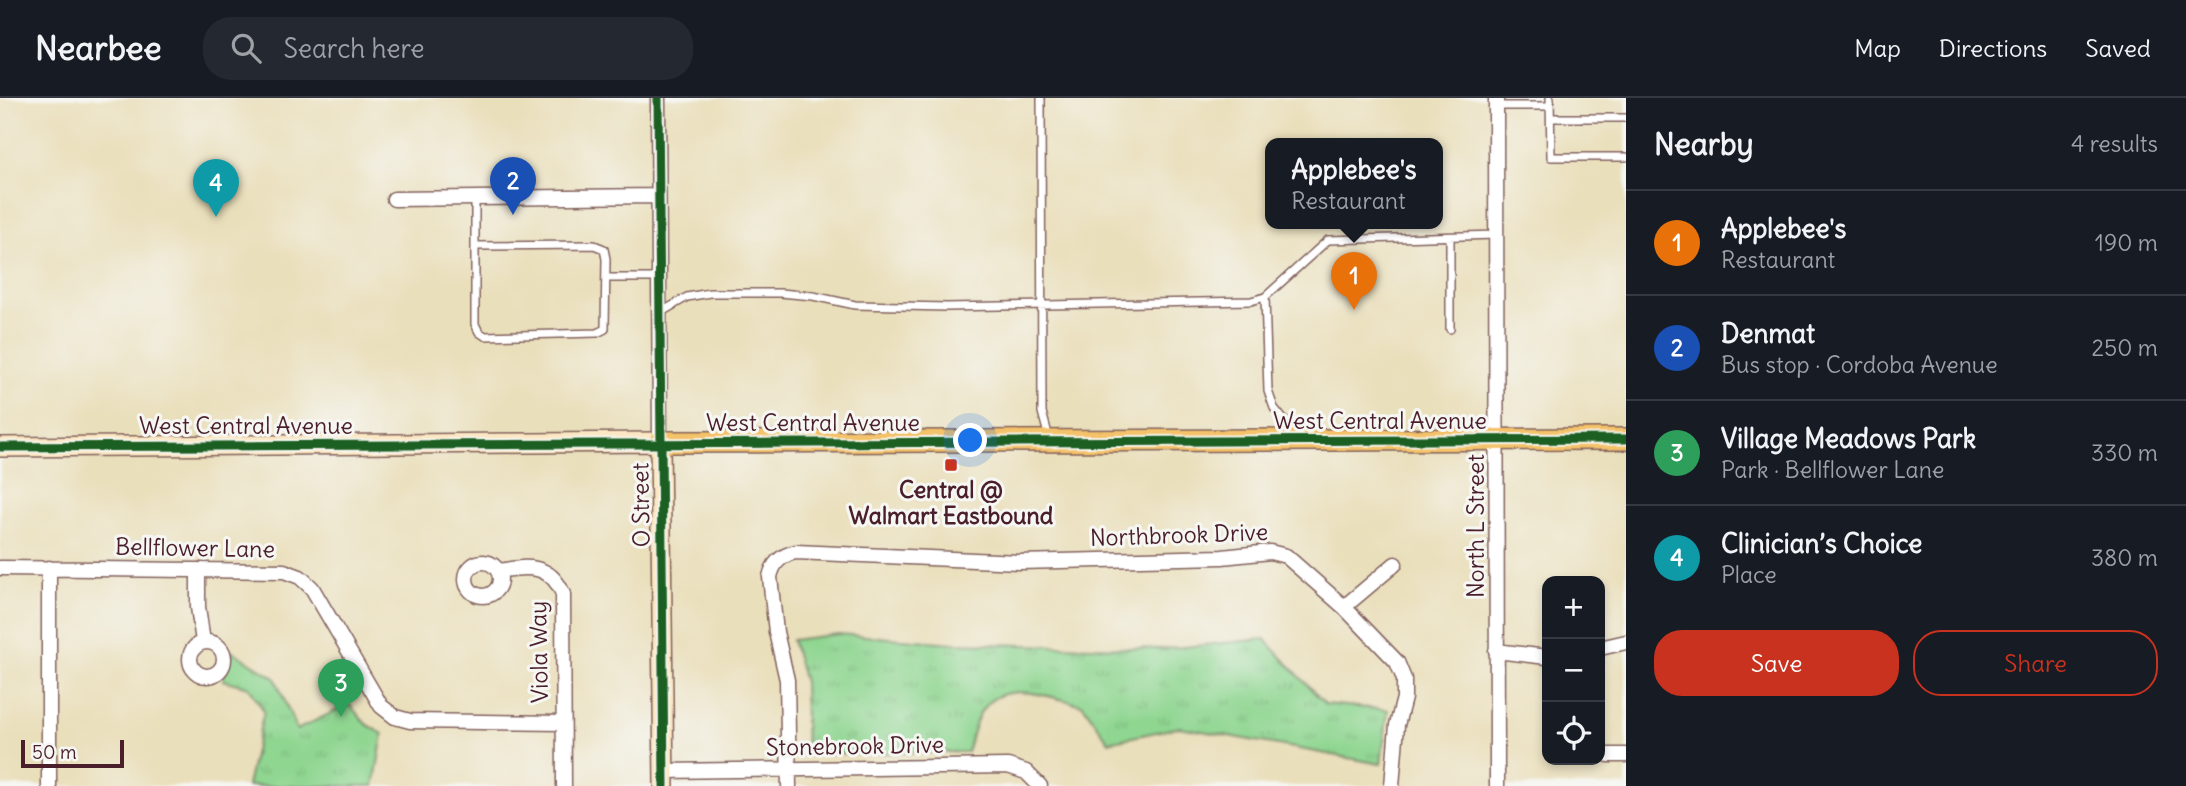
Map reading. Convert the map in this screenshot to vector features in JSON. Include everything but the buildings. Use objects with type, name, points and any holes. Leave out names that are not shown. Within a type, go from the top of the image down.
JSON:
[{"type":"main road","name":"West Central Avenue","points":[[0,447],[1626,439]]},
{"type":"main road","name":"O Street","points":[[660,442],[664,779]]},
{"type":"street","name":"O Street","points":[[658,98],[660,442]]},
{"type":"street","name":"North L Street","points":[[1494,100],[1497,786]]},
{"type":"street","points":[[394,199],[658,196]]},
{"type":"street","name":"Northbrook Drive","points":[[789,770],[787,680],[776,632],[770,577],[772,569],[785,554],[796,552],[1018,562],[1222,557],[1270,552],[1286,556],[1296,563],[1345,607],[1397,662],[1404,679],[1404,698],[1397,725],[1392,786]]},
{"type":"street","points":[[1345,607],[1395,564]]},
{"type":"street","name":"Bellflower Lane","points":[[0,568],[285,571],[300,577],[312,588],[381,706],[395,717],[410,721],[564,723]]},
{"type":"street","points":[[49,568],[49,786]]},
{"type":"street","name":"Viola Way","points":[[498,571],[535,568],[548,572],[558,582],[563,594],[564,786]]},
{"type":"street","points":[[198,571],[198,607],[203,642]]},
{"type":"street","points":[[1605,647],[1626,642]]},
{"type":"street","points":[[1496,652],[1542,657]]},
{"type":"street","points":[[1608,755],[1626,755]]},
{"type":"street","name":"Stonebrook Drive","points":[[664,779],[789,770],[1008,766],[1026,772],[1041,786]]},
{"type":"street","points":[[789,770],[789,786]]},
{"type":"lane","points":[[1041,98],[1042,412],[1051,442]]},
{"type":"lane","points":[[1494,100],[1550,102],[1551,157],[1626,157]]},
{"type":"lane","points":[[1551,118],[1626,118]]},
{"type":"lane","points":[[475,198],[475,246],[475,324],[479,332],[485,336],[597,333],[605,329],[604,249],[594,245],[475,246]]},
{"type":"lane","points":[[659,313],[687,297],[710,293],[780,293],[861,305],[947,307],[1251,301],[1265,297],[1328,240],[1496,235]]},
{"type":"lane","points":[[1450,237],[1450,329]]},
{"type":"lane","points":[[606,278],[659,278]]},
{"type":"lane","points":[[1265,297],[1268,391],[1274,408],[1301,441]]},
{"type":"green space","points":[[838,634],[953,643],[1163,649],[1265,639],[1325,704],[1388,710],[1381,764],[1180,727],[1109,742],[1083,705],[1026,692],[999,696],[988,703],[979,715],[967,752],[806,754],[804,682],[792,640]]},
{"type":"green space","points":[[232,651],[275,678],[297,730],[349,704],[366,724],[383,734],[374,786],[247,786],[264,711],[249,687],[223,680]]},
{"type":"cycle path","points":[[658,98],[664,786]]},
{"type":"cycle path","points":[[0,447],[1626,439]]},
{"type":"place","name":"Denmat","points":[[513,215]]},
{"type":"place","name":"Clinician’s Choice","points":[[216,217]]},
{"type":"place","name":"Applebee's","points":[[1354,310]]},
{"type":"place","name":"Central @ Walmart Eastbound","points":[[951,465]]},
{"type":"place","name":"Village Meadows Park","points":[[341,717]]}]
